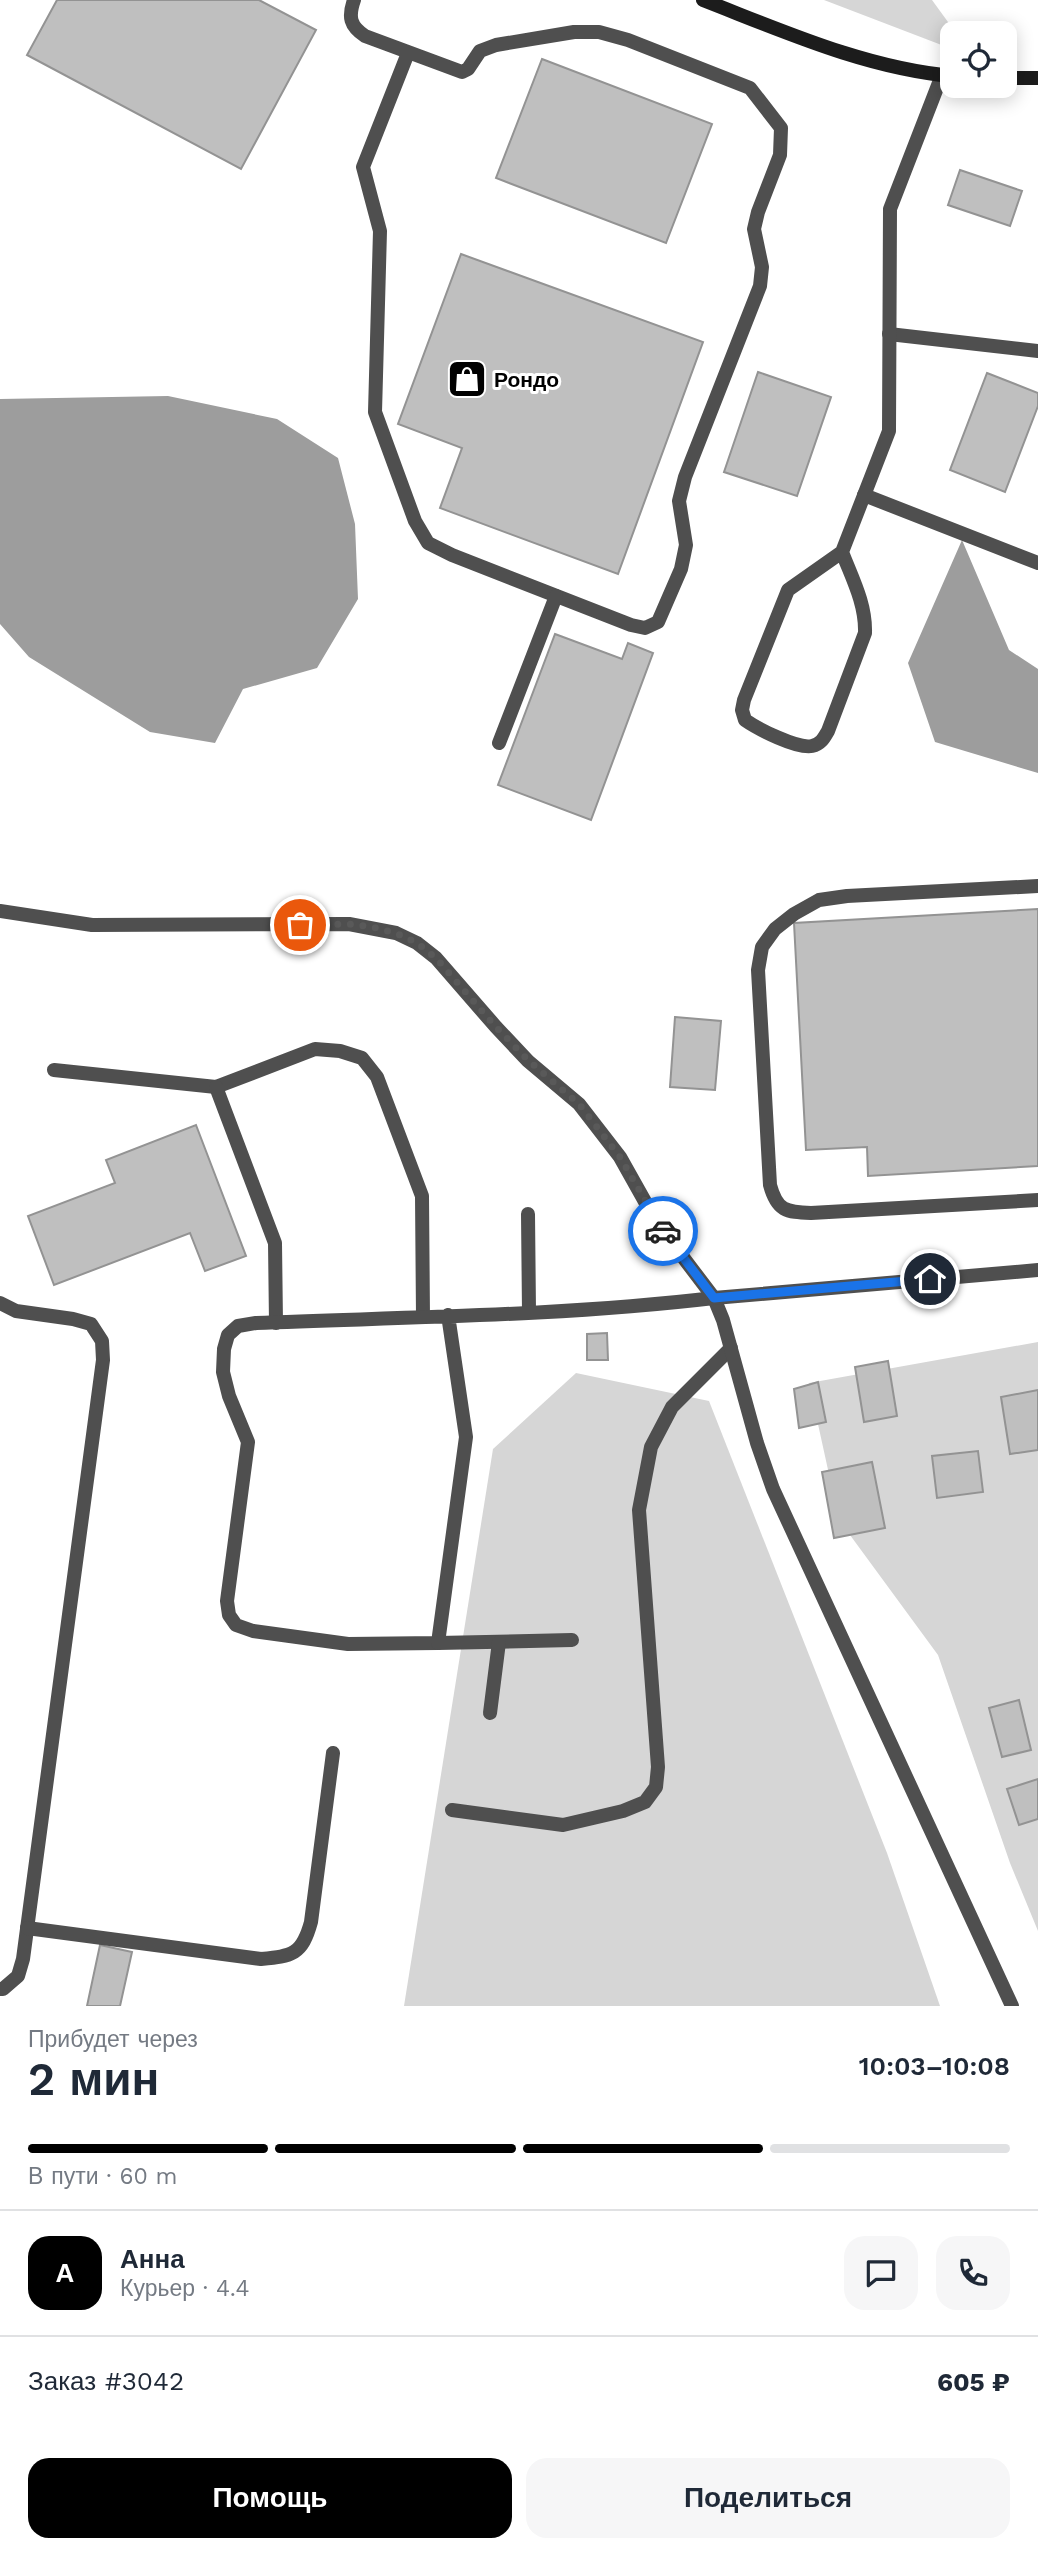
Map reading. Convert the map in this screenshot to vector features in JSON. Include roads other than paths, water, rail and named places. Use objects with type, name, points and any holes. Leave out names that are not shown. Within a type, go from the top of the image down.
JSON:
[{"type":"street","points":[[354,0],[350,19],[354,28],[365,36],[462,72],[468,69],[480,51],[496,45],[574,32],[599,32],[628,40],[750,88],[781,128],[780,155],[754,229],[762,267],[760,286],[685,477],[679,501],[686,545],[681,569],[664,614],[658,622],[645,628],[631,625],[452,555],[429,543],[415,522],[375,412],[380,231],[363,167],[408,53]]},
{"type":"street","points":[[704,0],[869,60],[940,74]]},
{"type":"street","points":[[1017,78],[1038,78]]},
{"type":"street","points":[[842,552],[866,617],[865,633],[823,741],[812,746],[796,744],[757,728],[745,720],[742,710],[744,700],[788,590],[842,552],[889,432],[890,209],[940,91]]},
{"type":"street","points":[[889,334],[1038,351]]},
{"type":"street","points":[[864,495],[1038,563]]},
{"type":"street","points":[[499,743],[556,596]]},
{"type":"street","points":[[1038,886],[847,896],[820,900],[794,914],[775,929],[762,947],[758,970],[770,1185],[775,1202],[790,1212],[811,1213],[1038,1200]]},
{"type":"street","points":[[0,911],[92,925],[349,924],[396,933],[417,943],[436,958],[528,1060],[579,1104],[620,1157],[657,1223],[714,1298],[757,1443],[778,1500],[1012,2006]]},
{"type":"street","points":[[54,1070],[216,1087],[315,1049],[340,1051],[362,1058],[377,1077],[422,1196],[423,1317]]},
{"type":"street","points":[[216,1087],[275,1243],[276,1323]]},
{"type":"street","points":[[528,1214],[529,1312]]},
{"type":"street","points":[[572,1640],[348,1644],[253,1632],[236,1625],[229,1615],[228,1601],[248,1442],[229,1396],[223,1372],[228,1335],[238,1326],[636,1307],[1038,1270]]},
{"type":"street","points":[[0,1303],[16,1311],[91,1324],[102,1341],[103,1360],[23,1959],[18,1976],[0,1989]]},
{"type":"street","points":[[438,1643],[466,1437],[448,1315]]},
{"type":"street","points":[[452,1810],[563,1825],[623,1811],[645,1802],[656,1787],[658,1767],[639,1510],[651,1447],[672,1407],[731,1348]]},
{"type":"street","points":[[490,1713],[499,1642]]},
{"type":"street","points":[[27,1928],[261,1959],[290,1956],[306,1942],[311,1922],[333,1753]]},
{"type":"place","name":"Рондо","points":[[467,379]]}]
